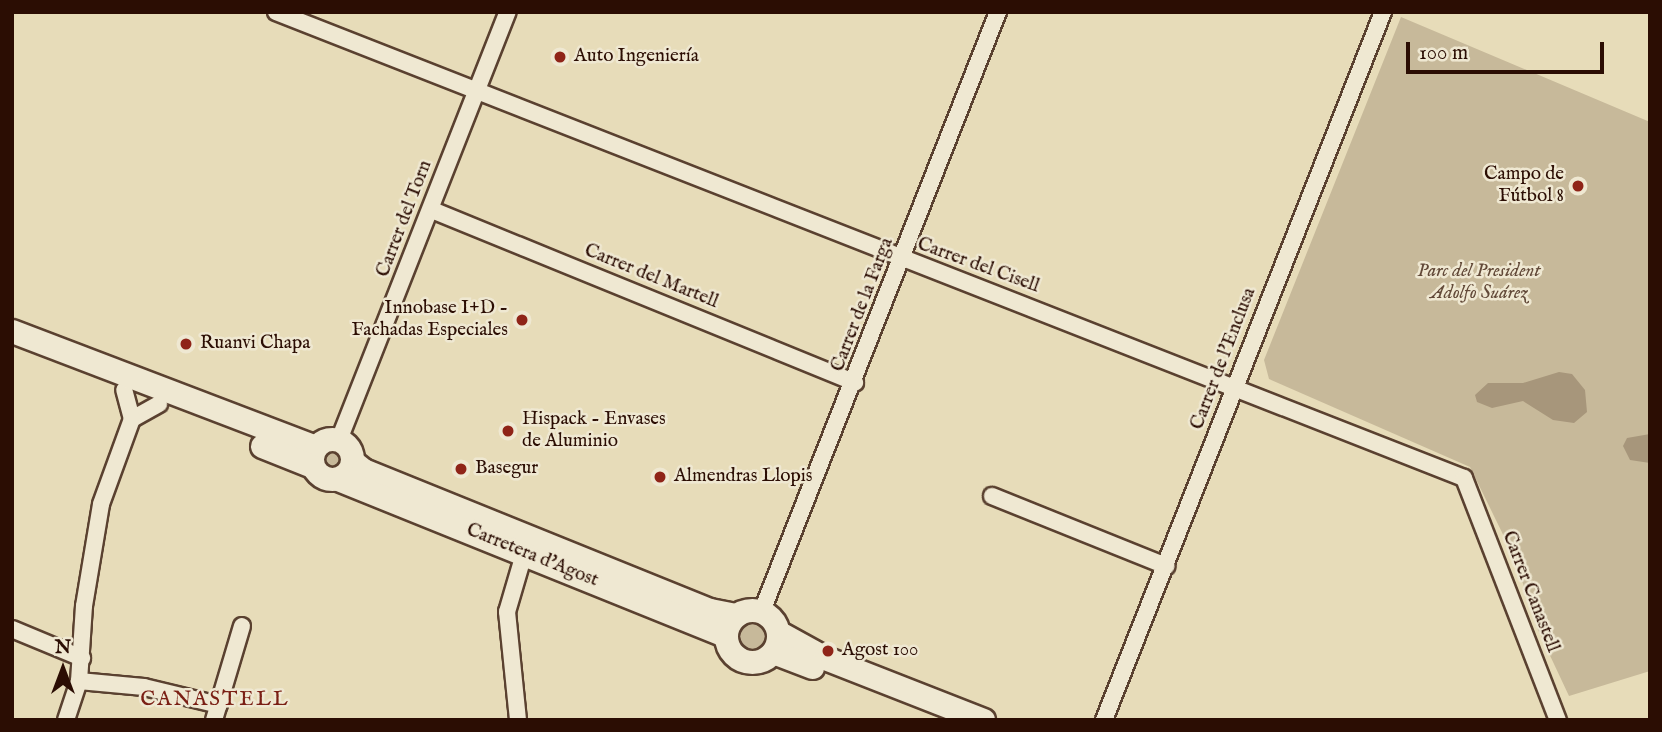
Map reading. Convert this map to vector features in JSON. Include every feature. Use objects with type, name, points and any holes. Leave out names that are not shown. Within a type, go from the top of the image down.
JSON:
[{"type":"main road","points":[[12,331],[314,457],[323,478],[345,470],[349,448],[339,440],[330,439],[314,457]]},
{"type":"main road","points":[[12,345],[159,404],[314,457]]},
{"type":"main road","name":"Carretera d'Agost","points":[[345,470],[524,554],[730,625]]},
{"type":"main road","name":"Carretera d'Agost","points":[[345,470],[363,470],[710,610],[730,625]]},
{"type":"main road","points":[[776,642],[759,661],[742,660],[730,650],[730,625],[762,611],[776,642],[944,720]]},
{"type":"main road","points":[[776,642],[825,658],[983,720]]},
{"type":"street","points":[[276,12],[477,90]]},
{"type":"street","name":"Carrer del Torn","points":[[339,440],[508,12]]},
{"type":"street","name":"Carrer de la Farga","points":[[762,611],[855,383],[998,12]]},
{"type":"street","name":"Carrer de l'Enclusa","points":[[1104,720],[1383,12]]},
{"type":"street","name":"Carrer del Cisell","points":[[477,90],[903,260],[1064,320],[1235,391],[1464,478]]},
{"type":"street","name":"Carrer del Martell","points":[[432,210],[855,383]]},
{"type":"street","points":[[66,720],[79,681],[83,606],[101,504],[132,419],[124,390]]},
{"type":"street","points":[[132,419],[159,404]]},
{"type":"street","name":"Carrer Canastell","points":[[1464,478],[1558,720]]},
{"type":"street","points":[[992,496],[1166,566]]},
{"type":"street","points":[[518,720],[507,612],[524,554]]},
{"type":"street","points":[[79,681],[144,687],[216,713],[242,626]]},
{"type":"street","points":[[12,629],[82,658]]},
{"type":"green space","name":"Parc del President Adolfo Suárez","points":[[1401,17],[1650,122],[1650,671],[1569,696],[1538,630],[1515,559],[1470,467],[1269,379],[1264,360]]},
{"type":"green space","points":[[332,450],[339,453],[342,460],[339,467],[332,470],[325,467],[322,460],[325,453]]},
{"type":"green space","points":[[752,618],[764,623],[769,635],[764,647],[752,652],[740,647],[735,635],[740,623]]},
{"type":"shaded area","points":[[1559,372],[1572,374],[1585,390],[1587,412],[1574,423],[1553,420],[1523,401],[1492,408],[1477,402],[1475,395],[1488,383],[1523,383]]},
{"type":"shaded area","points":[[1650,434],[1650,463],[1630,460],[1623,446],[1627,438]]},
{"type":"place","name":"Auto Ingeniería","points":[[560,57]]},
{"type":"place","name":"Campo de Fútbol 8","points":[[1578,186]]},
{"type":"place","name":"Innobase I+D - Fachadas Especiales","points":[[522,320]]},
{"type":"place","name":"Ruanvi Chapa","points":[[186,344]]},
{"type":"place","name":"Hispack - Envases de Aluminio","points":[[508,431]]},
{"type":"place","name":"Basegur","points":[[461,469]]},
{"type":"place","name":"Almendras Llopis","points":[[660,477]]},
{"type":"place","name":"Agost 100","points":[[828,651]]},
{"type":"district","name":"CANASTELL","points":[[215,700]]}]
